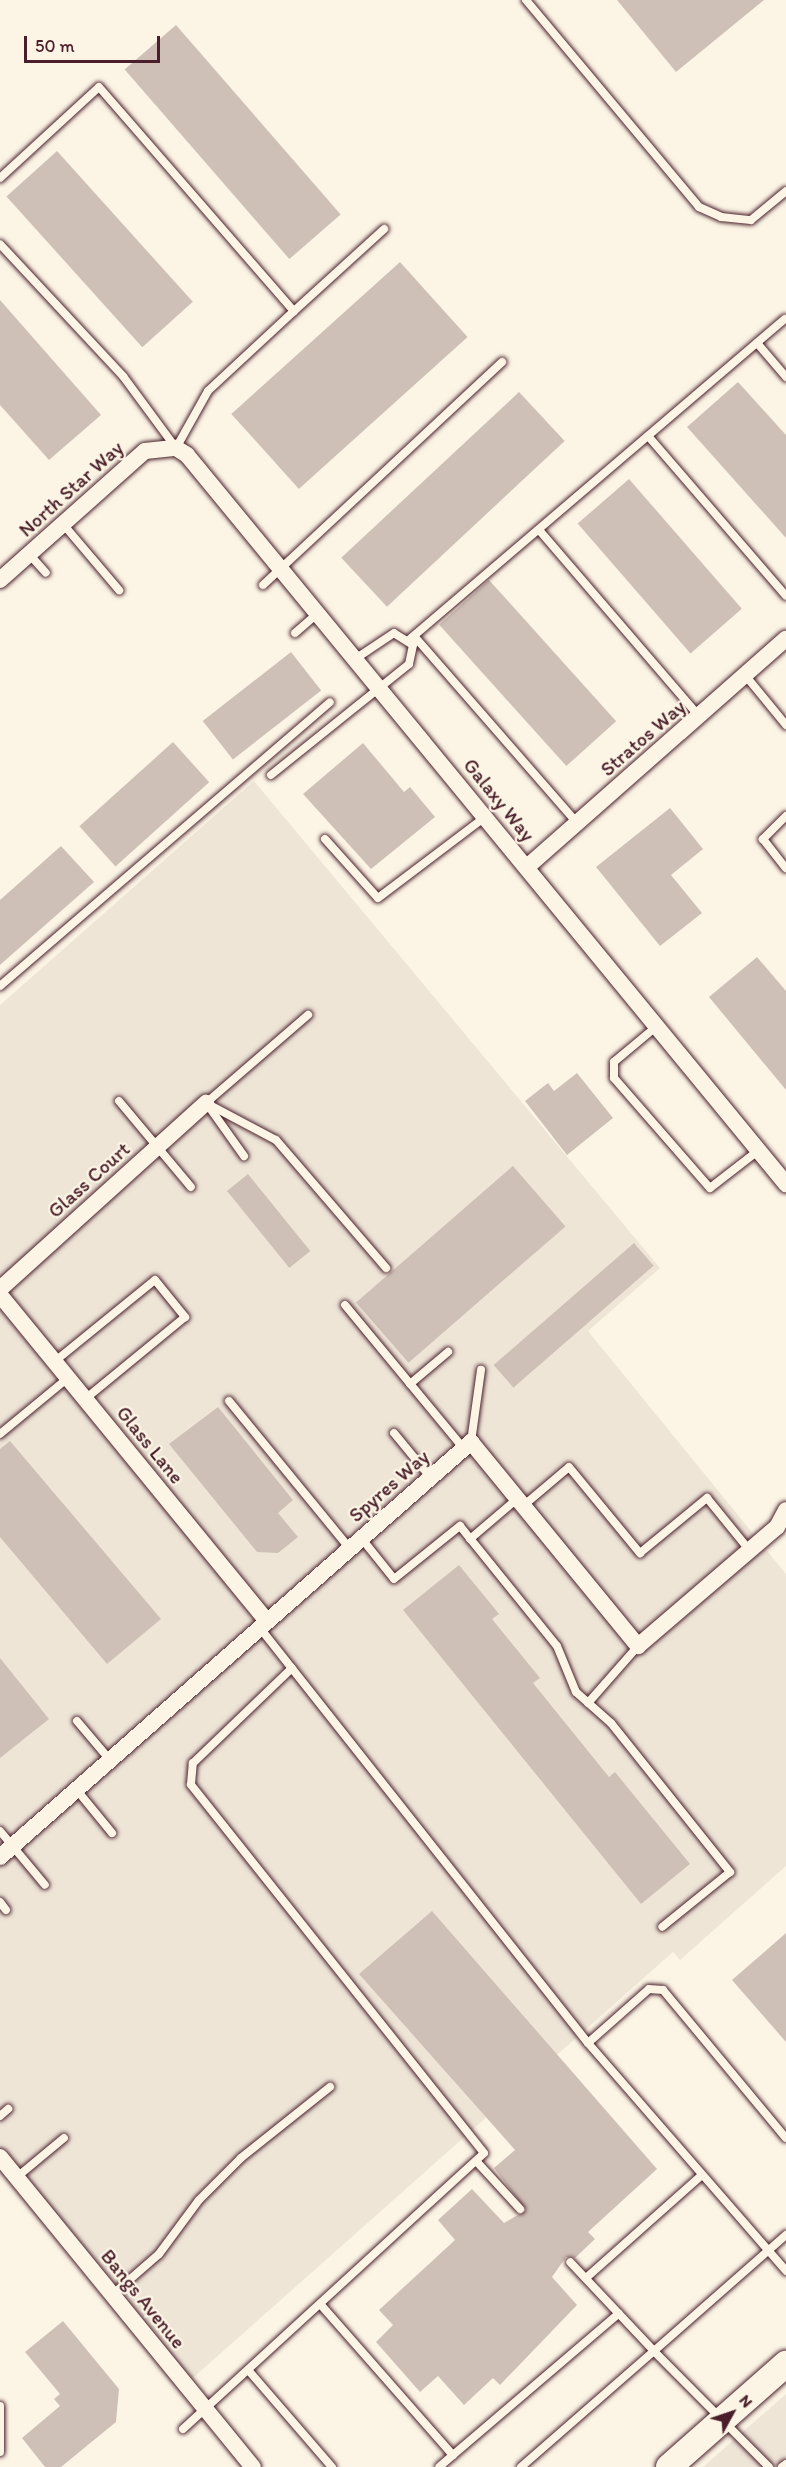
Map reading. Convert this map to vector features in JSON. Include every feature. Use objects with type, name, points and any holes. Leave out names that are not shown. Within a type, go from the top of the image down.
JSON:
[{"type":"main road","points":[[669,2467],[786,2364]]},
{"type":"street","name":"North Star Way","points":[[0,580],[145,451],[176,448]]},
{"type":"street","name":"Galaxy Way","points":[[176,448],[280,566],[786,1184]]},
{"type":"street","name":"Stratos Way","points":[[527,867],[786,639]]},
{"type":"street","name":"Glass Court","points":[[0,1289],[207,1103]]},
{"type":"street","name":"Glass Lane","points":[[0,1295],[86,1399],[264,1624]]},
{"type":"street","name":"Spyres Way","points":[[6,1851],[467,1445]]},
{"type":"street","points":[[467,1445],[520,1502],[638,1646],[750,1551],[782,1532],[786,1510]]},
{"type":"street","name":"Bangs Avenue","points":[[0,2157],[252,2467]]},
{"type":"lane","points":[[526,0],[699,207],[721,217],[751,220],[786,191]]},
{"type":"lane","points":[[0,178],[99,87],[294,311]]},
{"type":"lane","points":[[0,244],[123,376],[176,448],[208,392],[384,229]]},
{"type":"lane","points":[[412,638],[785,319]]},
{"type":"lane","points":[[757,343],[786,376]]},
{"type":"lane","points":[[263,585],[280,566],[502,362]]},
{"type":"lane","points":[[648,436],[786,596]]},
{"type":"lane","points":[[63,524],[119,590]]},
{"type":"lane","points":[[539,530],[699,716]]},
{"type":"lane","points":[[29,554],[46,573]]},
{"type":"lane","points":[[295,633],[318,614]]},
{"type":"lane","points":[[355,659],[394,633],[412,638],[577,824]]},
{"type":"lane","points":[[271,775],[413,659],[412,638]]},
{"type":"lane","points":[[745,675],[786,724]]},
{"type":"lane","points":[[0,986],[330,702]]},
{"type":"lane","points":[[786,816],[763,839],[786,868]]},
{"type":"lane","points":[[325,839],[378,898],[486,817]]},
{"type":"lane","points":[[207,1103],[308,1015]]},
{"type":"lane","points":[[658,1026],[614,1062],[614,1078],[710,1188],[759,1150]]},
{"type":"lane","points":[[119,1101],[191,1187]]},
{"type":"lane","points":[[207,1103],[244,1156]]},
{"type":"lane","points":[[207,1103],[276,1140],[386,1268]]},
{"type":"lane","points":[[54,1362],[155,1280],[185,1317],[86,1399]]},
{"type":"lane","points":[[345,1305],[410,1384],[467,1445]]},
{"type":"lane","points":[[410,1384],[448,1352]]},
{"type":"lane","points":[[467,1445],[481,1370]]},
{"type":"lane","points":[[0,1434],[68,1378]]},
{"type":"lane","points":[[229,1401],[356,1544],[394,1580],[460,1526],[557,1646],[566,1676],[588,1703],[611,1723],[730,1872],[662,1927]]},
{"type":"lane","points":[[394,1433],[431,1478]]},
{"type":"lane","points":[[470,1539],[568,1467],[640,1553],[708,1498],[750,1551]]},
{"type":"lane","points":[[264,1624],[292,1668],[588,2043],[786,2271]]},
{"type":"lane","points":[[588,1703],[638,1646]]},
{"type":"lane","points":[[183,2429],[477,2162],[482,2147],[192,1784],[193,1763],[292,1668]]},
{"type":"lane","points":[[77,1721],[110,1760]]},
{"type":"lane","points":[[76,1789],[112,1833]]},
{"type":"lane","points":[[0,1831],[6,1851],[45,1885]]},
{"type":"lane","points":[[588,2043],[649,1989],[663,1990],[786,2138]]},
{"type":"lane","points":[[112,2295],[159,2254],[199,2200],[241,2158],[330,2087]]},
{"type":"lane","points":[[0,2116],[8,2109]]},
{"type":"lane","points":[[17,2177],[64,2138]]},
{"type":"lane","points":[[477,2162],[520,2209]]},
{"type":"lane","points":[[586,2278],[702,2175]]},
{"type":"lane","points":[[521,2467],[786,2235]]},
{"type":"lane","points":[[570,2262],[769,2467]]},
{"type":"lane","points":[[321,2305],[453,2455]]},
{"type":"lane","points":[[439,2467],[619,2313]]},
{"type":"lane","points":[[249,2371],[332,2467]]},
{"type":"lane","points":[[0,2406],[0,2452]]},
{"type":"lane","points":[[782,2467],[786,2464]]},
{"type":"shaded area","points":[[254,781],[660,1268],[588,1331],[786,1574],[786,1866],[680,1960],[673,1952],[186,2384],[0,2156],[0,1005]]},
{"type":"shaded area","points":[[786,2394],[786,2467],[703,2467]]},
{"type":"building","points":[[617,0],[764,0],[676,72]]},
{"type":"building","points":[[176,25],[341,214],[289,259],[125,70]]},
{"type":"building","points":[[57,151],[193,302],[142,347],[6,197]]},
{"type":"building","points":[[400,262],[468,337],[299,489],[231,414]]},
{"type":"building","points":[[0,300],[101,415],[49,460],[0,405]]},
{"type":"building","points":[[738,382],[786,435],[786,538],[687,427]]},
{"type":"building","points":[[519,392],[565,441],[387,607],[341,558]]},
{"type":"building","points":[[629,479],[742,609],[691,653],[578,524]]},
{"type":"building","points":[[489,580],[616,721],[566,766],[439,625]]},
{"type":"building","points":[[291,652],[321,691],[233,760],[203,721]]},
{"type":"building","points":[[173,742],[209,782],[115,866],[79,826]]},
{"type":"building","points":[[363,743],[404,792],[410,787],[435,817],[371,869],[303,794]]},
{"type":"building","points":[[670,808],[703,849],[671,875],[702,913],[660,946],[596,867]]},
{"type":"building","points":[[61,846],[94,882],[0,965],[0,900]]},
{"type":"building","points":[[757,957],[786,991],[786,1090],[709,997]]},
{"type":"building","points":[[577,1073],[613,1118],[567,1155],[525,1101],[548,1083],[554,1091]]},
{"type":"building","points":[[513,1166],[565,1226],[409,1363],[356,1302]]},
{"type":"building","points":[[248,1174],[310,1251],[289,1268],[227,1191]]},
{"type":"building","points":[[634,1243],[654,1266],[513,1388],[494,1365]]},
{"type":"building","points":[[218,1407],[293,1500],[278,1513],[298,1537],[278,1553],[257,1552],[169,1444]]},
{"type":"building","points":[[10,1441],[161,1619],[107,1664],[0,1537],[0,1449]]},
{"type":"building","points":[[459,1565],[499,1614],[492,1619],[540,1678],[533,1683],[609,1777],[615,1772],[690,1864],[641,1904],[403,1610]]},
{"type":"building","points":[[0,1658],[49,1719],[0,1758]]},
{"type":"building","points":[[432,1911],[657,2169],[588,2232],[595,2239],[575,2258],[566,2257],[552,2277],[577,2305],[500,2385],[493,2378],[464,2405],[438,2376],[420,2392],[376,2342],[393,2325],[379,2310],[455,2240],[438,2220],[472,2189],[504,2223],[526,2210],[494,2168],[515,2150],[359,1974]]},
{"type":"building","points":[[786,1933],[786,2042],[732,1980]]},
{"type":"building","points":[[63,2321],[119,2389],[116,2422],[61,2467],[45,2467],[22,2438],[60,2406],[54,2399],[60,2394],[25,2352]]}]
